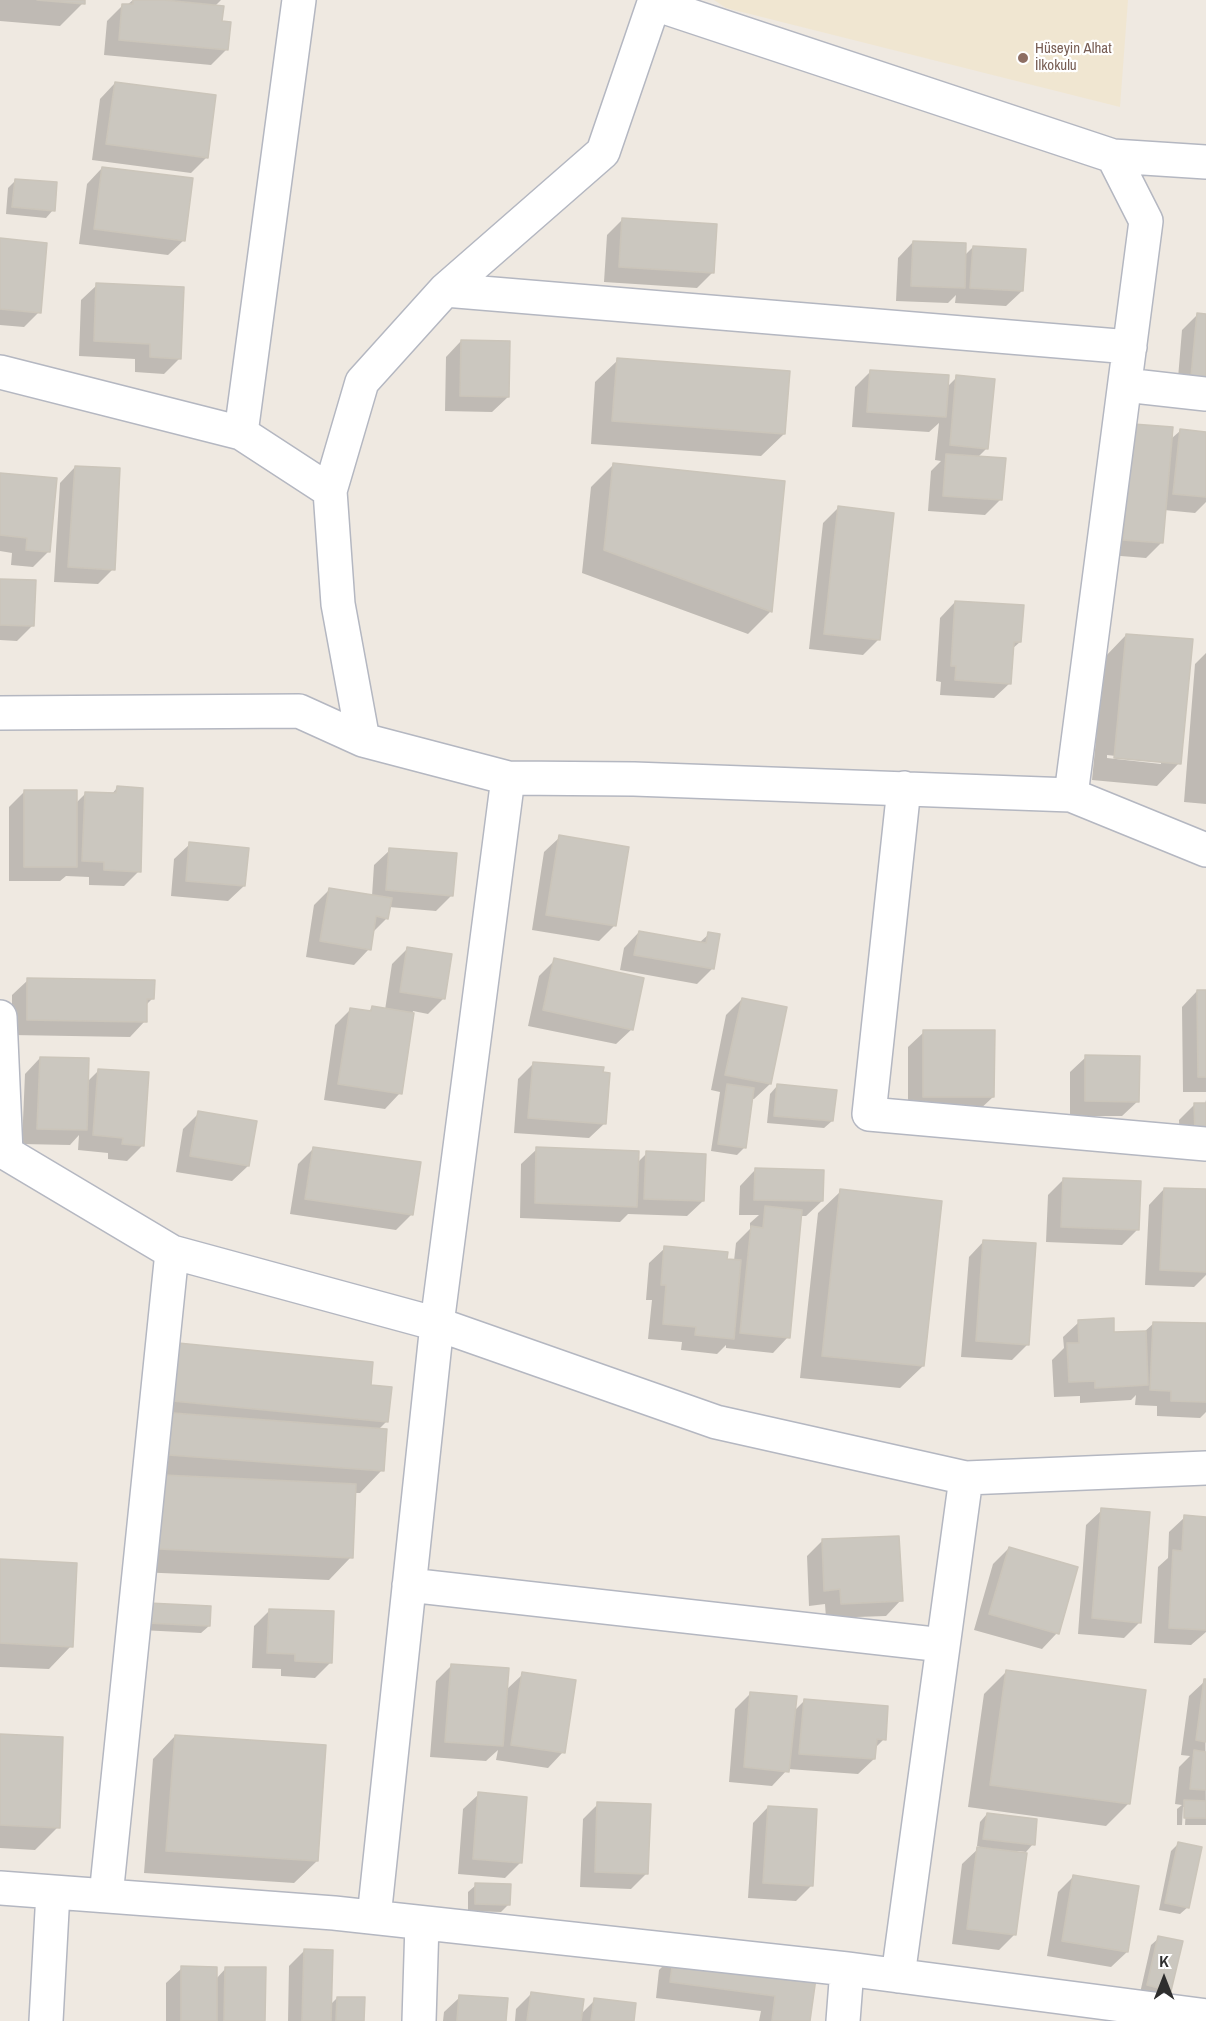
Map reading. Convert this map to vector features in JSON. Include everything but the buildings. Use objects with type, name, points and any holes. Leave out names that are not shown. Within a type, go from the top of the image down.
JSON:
[{"type":"street","points":[[242,433],[299,0]]},
{"type":"street","points":[[363,740],[338,604],[330,490],[362,382],[444,290],[603,152],[655,2],[1113,156],[1206,162]]},
{"type":"street","points":[[1071,795],[1146,221],[1113,156]]},
{"type":"street","points":[[444,290],[1130,347]]},
{"type":"street","points":[[0,372],[242,433],[330,490]]},
{"type":"street","points":[[1125,385],[1206,394]]},
{"type":"street","points":[[0,713],[299,711],[363,740],[508,778],[634,779],[1071,795],[1206,850]]},
{"type":"street","points":[[374,1917],[437,1324],[508,778]]},
{"type":"street","points":[[904,788],[869,1114],[1206,1144]]},
{"type":"street","points":[[0,1017],[3,1153],[172,1252],[437,1324],[717,1422],[966,1478],[1206,1468]]},
{"type":"street","points":[[106,1896],[172,1252]]},
{"type":"street","points":[[898,1976],[966,1478]]},
{"type":"street","points":[[410,1585],[944,1645]]},
{"type":"street","points":[[0,1888],[374,1917],[847,1969],[1206,2016]]},
{"type":"street","points":[[46,2021],[53,1892]]},
{"type":"street","points":[[419,2021],[422,1923]]},
{"type":"street","points":[[843,2021],[847,1969]]},
{"type":"shaded area","name":"Hüseyin Alhat İlkokulu","points":[[714,0],[1128,0],[1120,107],[726,8]]},
{"type":"place","name":"Hüseyin Alhat İlkokulu","points":[[1023,58]]}]
